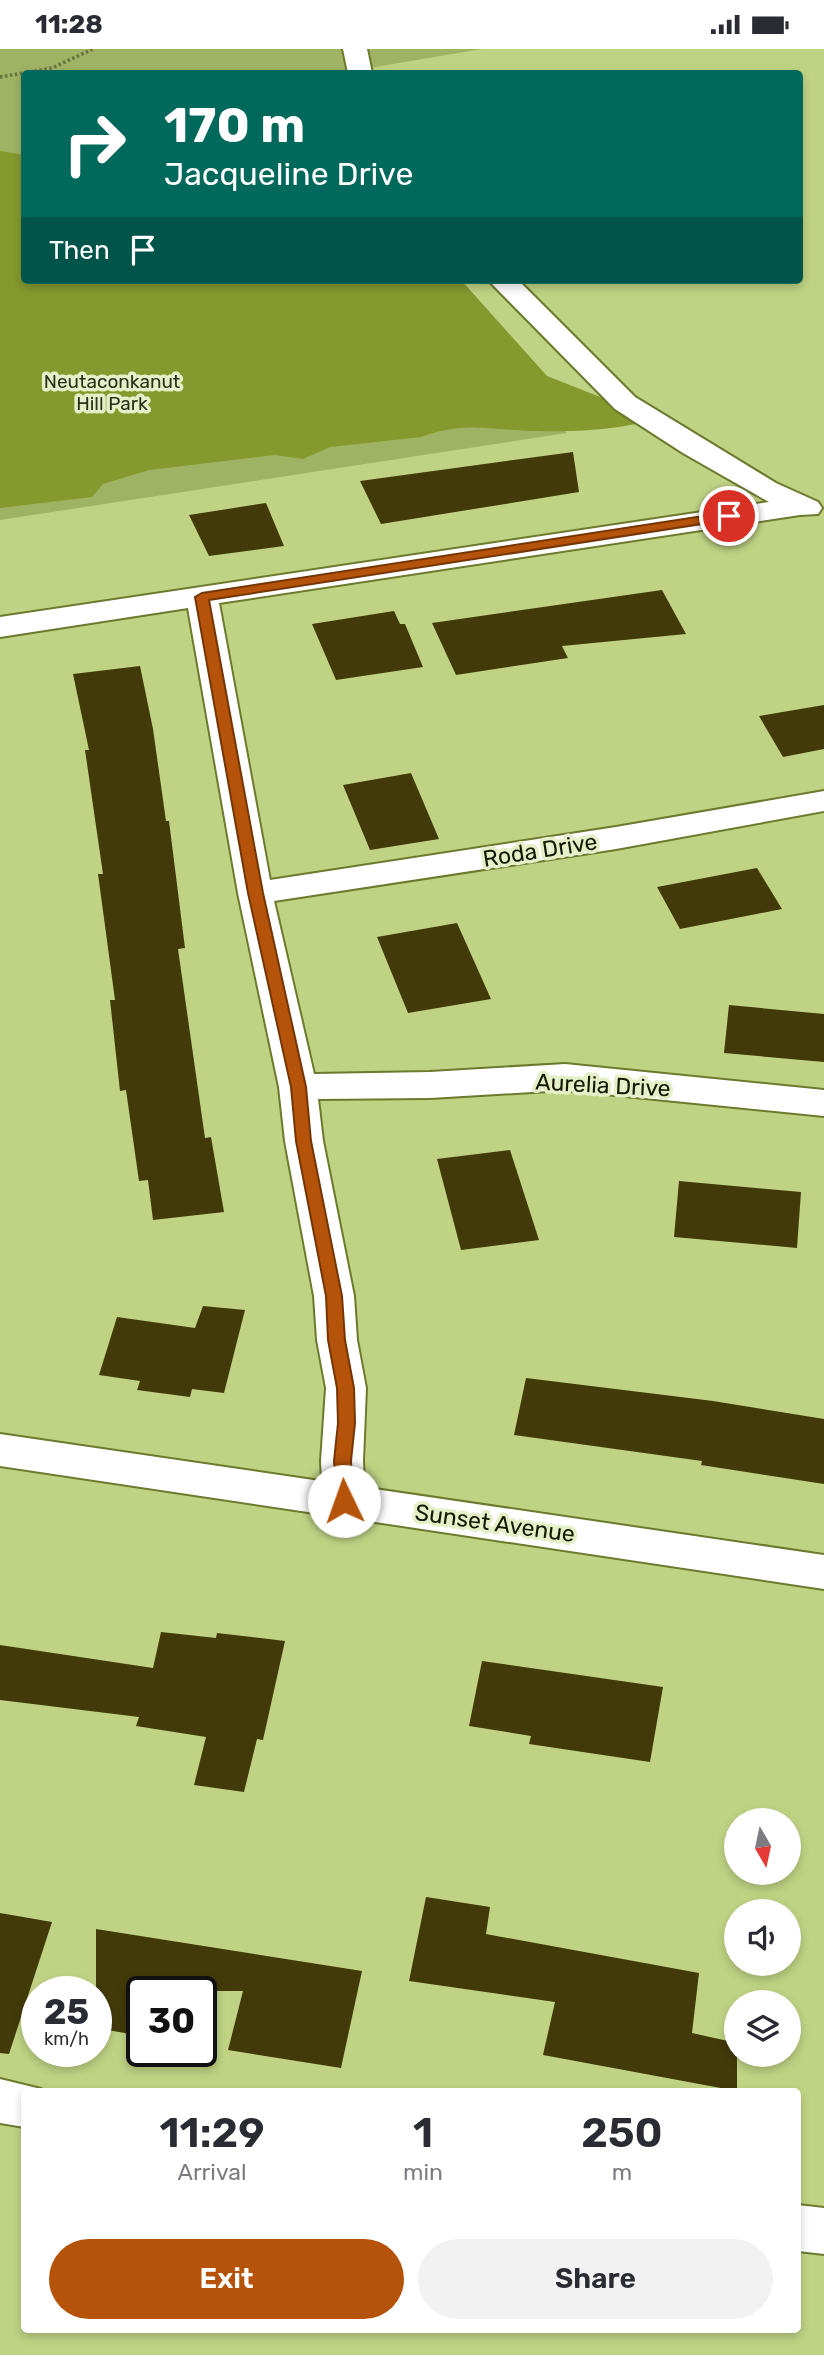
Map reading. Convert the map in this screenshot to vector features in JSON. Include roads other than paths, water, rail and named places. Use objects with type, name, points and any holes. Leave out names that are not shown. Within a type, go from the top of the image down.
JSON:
[{"type":"street","points":[[506,284],[625,403],[765,489],[813,512]]},
{"type":"street","points":[[0,627],[813,512]]},
{"type":"street","points":[[202,597],[256,893],[298,1087],[304,1141],[334,1296],[337,1340],[346,1388],[342,1461],[344,1501]]},
{"type":"street","name":"Roda Drive","points":[[256,893],[616,838],[824,801]]},
{"type":"street","name":"Aurelia Drive","points":[[298,1087],[430,1085],[565,1077],[824,1103]]},
{"type":"street","name":"Sunset Avenue","points":[[0,1450],[824,1572]]},
{"type":"street","points":[[0,2101],[21,2104]]},
{"type":"street","points":[[801,2228],[824,2231]]},
{"type":"park label","name":"Neutaconkanut Hill Park","points":[[112,392]]}]
